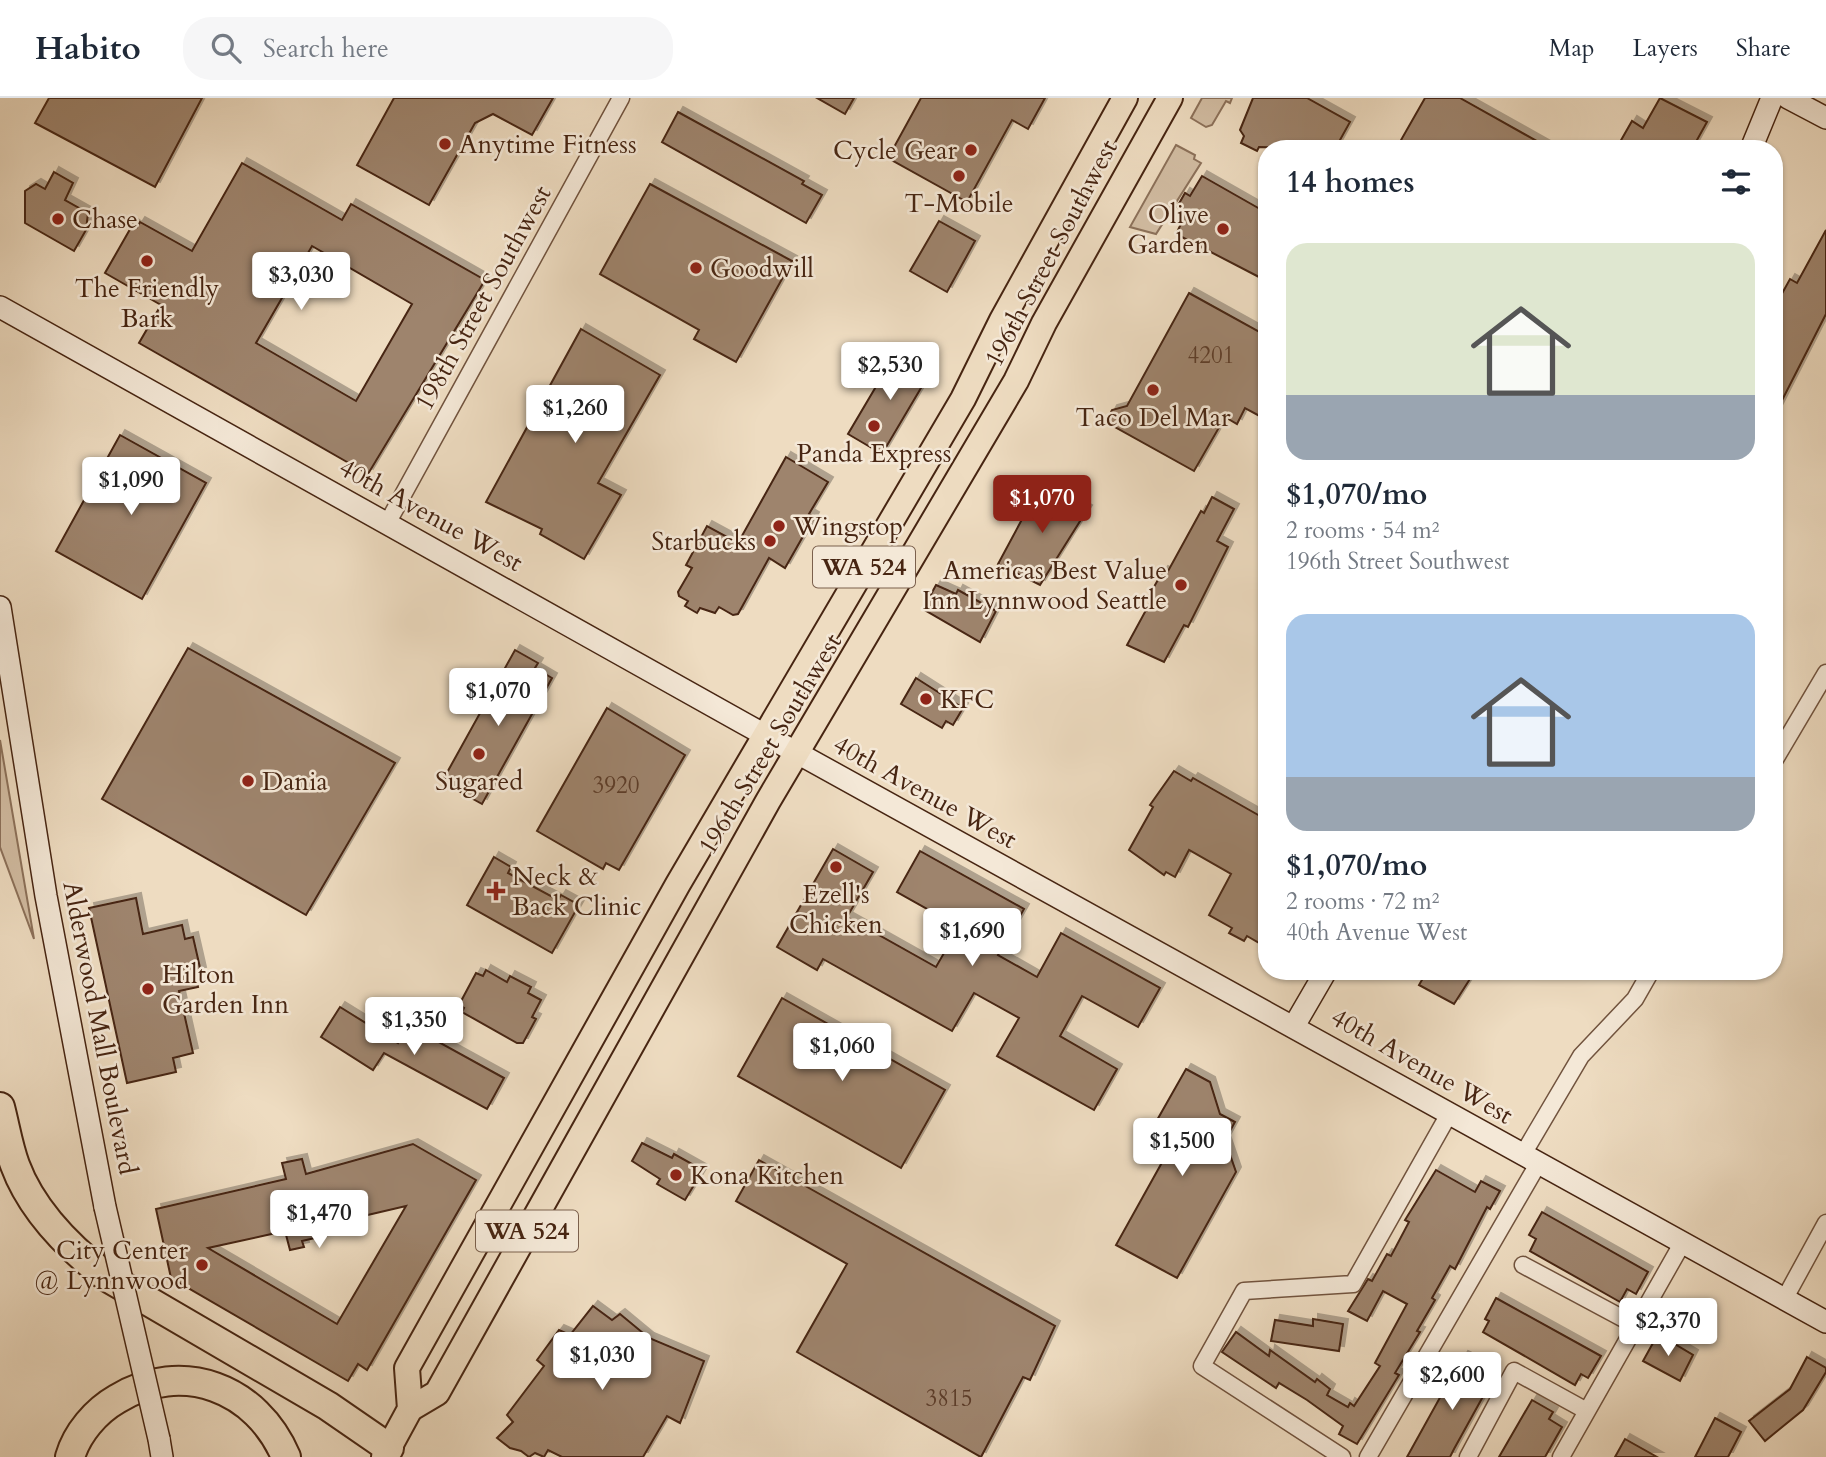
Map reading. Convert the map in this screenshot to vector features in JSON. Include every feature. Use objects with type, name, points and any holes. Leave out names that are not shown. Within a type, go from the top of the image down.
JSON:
[{"type":"highway","points":[[0,1107],[15,1165],[29,1194],[53,1228],[78,1254],[107,1277],[328,1406],[393,1454]]},
{"type":"highway","points":[[70,1457],[81,1433],[109,1404],[131,1390],[153,1383],[185,1380],[214,1386],[245,1402],[272,1429],[286,1457]]},
{"type":"main road","name":"196th Street Southwest","points":[[393,1454],[410,1409],[407,1368],[610,1004],[982,365],[1002,320],[1125,98]]},
{"type":"main road","name":"196th Street Southwest","points":[[410,1409],[437,1393],[796,753],[1011,391],[1044,323],[1170,98]]},
{"type":"street","name":"198th Street Southwest","points":[[388,522],[621,98]]},
{"type":"street","points":[[1755,140],[1772,98]]},
{"type":"street","points":[[1788,98],[1826,118]]},
{"type":"street","name":"40th Avenue West","points":[[0,307],[796,753],[1826,1322]]},
{"type":"street","name":"Alderwood Mall Boulevard","points":[[0,607],[49,909],[105,1206],[160,1448]]},
{"type":"street","points":[[1783,746],[1826,673]]},
{"type":"street","points":[[1294,1026],[1320,980]]},
{"type":"street","points":[[1368,1457],[1530,1160],[1581,1056],[1635,999],[1646,980]]},
{"type":"street","points":[[1342,1457],[1202,1366],[1244,1291],[1353,1284],[1449,1114]]},
{"type":"street","points":[[1785,1298],[1826,1223]]},
{"type":"street","points":[[1561,1457],[1585,1410],[1683,1242]]},
{"type":"street","points":[[1524,1265],[1634,1325]]},
{"type":"street","points":[[1468,1457],[1514,1371],[1585,1410]]},
{"type":"shaded area","points":[[1202,98],[1232,98],[1230,103],[1226,101],[1212,125],[1206,127],[1191,118]]},
{"type":"shaded area","points":[[1176,145],[1195,155],[1194,159],[1201,163],[1156,234],[1130,227]]},
{"type":"shaded area","points":[[0,740],[34,939],[0,847]]},
{"type":"building","points":[[49,98],[202,98],[155,187],[35,123]]},
{"type":"building","points":[[394,98],[553,98],[532,135],[493,114],[475,123],[429,205],[357,165]]},
{"type":"building","points":[[817,98],[854,98],[845,114]]},
{"type":"building","points":[[921,98],[1045,98],[1028,129],[1012,120],[967,202],[888,158]]},
{"type":"building","points":[[1253,98],[1307,98],[1350,122],[1340,140],[1258,140],[1257,151],[1241,143],[1244,136],[1240,130]]},
{"type":"building","points":[[1425,98],[1460,98],[1535,140],[1401,140]]},
{"type":"building","points":[[1660,98],[1707,122],[1697,140],[1621,140],[1632,121],[1643,128]]},
{"type":"building","points":[[678,112],[804,181],[802,184],[822,195],[806,223],[662,142]]},
{"type":"building","points":[[242,163],[342,220],[351,204],[485,280],[368,474],[139,343],[161,305],[105,273],[133,224],[137,227],[140,222],[192,251]],"holes":[[[312,246],[412,304],[356,401],[256,343]]]},
{"type":"building","points":[[54,172],[73,183],[65,200],[88,213],[86,230],[74,251],[25,223],[25,191],[36,184],[45,189]]},
{"type":"building","name":"Olive Garden","points":[[1202,176],[1258,208],[1258,276],[1176,234],[1181,224],[1177,222],[1183,211],[1177,207],[1185,193],[1190,196]]},
{"type":"building","name":"Goodwill","points":[[650,184],[792,261],[736,362],[694,339],[699,330],[600,274]]},
{"type":"building","points":[[939,221],[975,241],[947,292],[910,271]]},
{"type":"building","points":[[1826,230],[1826,314],[1783,398],[1783,292],[1790,279],[1797,283]]},
{"type":"building","points":[[1189,293],[1258,331],[1258,415],[1245,408],[1237,424],[1225,417],[1194,471],[1106,422],[1112,410],[1127,406]]},
{"type":"building","points":[[581,329],[660,375],[598,483],[621,495],[584,559],[540,534],[542,529],[486,502]]},
{"type":"building","points":[[897,351],[923,362],[921,365],[931,371],[882,454],[848,434]]},
{"type":"building","points":[[120,435],[206,483],[142,599],[56,551]]},
{"type":"building","points":[[786,457],[828,482],[809,514],[814,517],[785,568],[769,558],[738,614],[733,615],[719,607],[715,613],[700,608],[697,613],[685,606],[688,601],[679,596],[678,592],[692,568],[686,565],[707,526],[738,543]]},
{"type":"building","points":[[1041,484],[1087,510],[1040,585],[998,564]]},
{"type":"building","name":"Americas Best Value Inn Lynnwood Seattle","points":[[1212,497],[1234,509],[1217,541],[1228,547],[1188,627],[1184,625],[1164,662],[1127,645],[1151,601],[1147,599],[1163,571],[1167,573],[1201,511],[1204,513]]},
{"type":"building","points":[[936,585],[956,594],[958,590],[996,611],[980,642],[923,609]]},
{"type":"building","name":"Dania","points":[[188,648],[395,763],[306,915],[102,799]]},
{"type":"building","points":[[515,650],[538,663],[535,668],[552,678],[482,804],[446,784],[449,780],[444,778]]},
{"type":"building","name":"KFC","points":[[916,678],[963,708],[953,725],[946,721],[942,728],[901,704]]},
{"type":"building","points":[[607,708],[685,755],[619,870],[606,863],[603,869],[537,831]]},
{"type":"building","points":[[1174,771],[1191,781],[1193,778],[1258,815],[1258,942],[1247,936],[1244,941],[1229,933],[1232,928],[1209,915],[1231,874],[1189,850],[1175,877],[1166,872],[1164,875],[1129,850],[1153,807],[1150,805]]},
{"type":"building","points":[[833,849],[873,872],[847,917],[936,967],[959,927],[897,892],[920,851],[1024,909],[998,955],[1037,977],[1061,933],[1160,988],[1138,1027],[1082,996],[1060,1036],[1117,1069],[1094,1110],[997,1056],[1019,1018],[974,993],[952,1031],[823,959],[817,970],[777,947]]},
{"type":"building","points":[[494,857],[511,867],[508,873],[558,900],[561,895],[579,905],[552,953],[467,905]]},
{"type":"building","name":"Hilton Garden Inn","points":[[136,898],[143,934],[182,925],[185,939],[193,937],[201,972],[195,973],[198,987],[179,991],[193,1053],[173,1058],[176,1072],[127,1083],[89,908]]},
{"type":"building","points":[[486,970],[507,982],[510,976],[531,987],[528,993],[541,1000],[532,1017],[536,1019],[523,1043],[517,1043],[462,1012],[464,1008],[459,1005],[476,973],[483,976]]},
{"type":"building","points":[[1422,980],[1469,980],[1454,1004],[1419,985]]},
{"type":"building","points":[[782,998],[945,1090],[901,1168],[738,1076]]},
{"type":"building","points":[[340,1007],[398,1043],[408,1025],[504,1078],[487,1109],[384,1053],[373,1070],[321,1037]]},
{"type":"building","points":[[1186,1069],[1210,1082],[1220,1114],[1235,1122],[1225,1140],[1236,1172],[1177,1278],[1116,1245],[1165,1157],[1148,1147],[1154,1137],[1152,1129]]},
{"type":"building","name":"Kona Kitchen","points":[[642,1143],[672,1158],[674,1154],[703,1170],[685,1200],[657,1184],[660,1179],[632,1161]]},
{"type":"building","name":"City Center @ Lynnwood","points":[[413,1144],[476,1180],[367,1370],[358,1364],[348,1381],[171,1278],[156,1209],[286,1179],[282,1163],[302,1159],[306,1174]],"holes":[[[406,1206],[337,1324],[208,1248],[285,1231],[290,1250],[304,1247],[302,1241],[345,1231],[342,1221]]]},
{"type":"building","points":[[759,1160],[1055,1326],[1030,1380],[1023,1377],[981,1457],[797,1352],[847,1264],[736,1201]]},
{"type":"building","points":[[1436,1170],[1475,1192],[1481,1181],[1500,1191],[1490,1209],[1487,1207],[1455,1269],[1450,1266],[1417,1331],[1420,1332],[1395,1373],[1399,1375],[1357,1444],[1339,1434],[1343,1426],[1307,1400],[1279,1383],[1276,1388],[1222,1352],[1236,1332],[1269,1356],[1270,1350],[1315,1382],[1317,1379],[1330,1389],[1327,1395],[1348,1407],[1350,1403],[1354,1406],[1380,1366],[1375,1363],[1407,1304],[1383,1291],[1367,1321],[1348,1311],[1368,1279],[1372,1281],[1387,1254],[1391,1256],[1409,1222],[1405,1220]]},
{"type":"building","points":[[1542,1212],[1648,1272],[1636,1294],[1627,1289],[1620,1302],[1530,1251],[1536,1239],[1529,1235]]},
{"type":"building","points":[[1496,1298],[1601,1356],[1588,1378],[1581,1374],[1575,1385],[1483,1332],[1489,1321],[1485,1319]]},
{"type":"building","points":[[593,1306],[612,1320],[620,1314],[649,1338],[704,1361],[680,1423],[667,1416],[643,1457],[562,1457],[548,1450],[544,1457],[535,1453],[529,1457],[510,1448],[497,1438],[513,1422],[507,1415],[544,1366],[537,1360],[559,1330],[570,1335]]},
{"type":"building","points":[[1313,1319],[1343,1324],[1339,1351],[1271,1341],[1275,1320],[1313,1326]]},
{"type":"building","points":[[1658,1334],[1693,1355],[1680,1381],[1643,1361]]},
{"type":"building","points":[[1463,1356],[1484,1367],[1479,1375],[1491,1382],[1450,1457],[1407,1457]]},
{"type":"building","points":[[1807,1357],[1826,1368],[1826,1372],[1803,1410],[1765,1441],[1749,1421],[1790,1389]]},
{"type":"building","points":[[1532,1400],[1553,1412],[1549,1419],[1562,1427],[1545,1457],[1499,1457]]},
{"type":"building","points":[[1715,1418],[1741,1432],[1728,1457],[1695,1457]]},
{"type":"building","points":[[1625,1439],[1657,1457],[1615,1457]]},
{"type":"place","name":"Anytime Fitness","points":[[445,144]]},
{"type":"place","name":"Cycle Gear","points":[[971,150]]},
{"type":"place","name":"T-Mobile","points":[[959,176]]},
{"type":"place","name":"Chase","points":[[58,219]]},
{"type":"place","name":"Olive Garden","points":[[1223,229]]},
{"type":"place","name":"The Friendly Bark","points":[[147,261]]},
{"type":"place","name":"Goodwill","points":[[696,268]]},
{"type":"place","name":"Taco Del Mar","points":[[1153,390]]},
{"type":"place","name":"Panda Express","points":[[874,426]]},
{"type":"place","name":"Wingstop","points":[[779,526]]},
{"type":"place","name":"Starbucks","points":[[770,541]]},
{"type":"place","name":"Americas Best Value Inn Lynnwood Seattle","points":[[1181,585]]},
{"type":"place","name":"KFC","points":[[926,699]]},
{"type":"place","name":"Sugared","points":[[479,754]]},
{"type":"place","name":"Dania","points":[[248,781]]},
{"type":"place","name":"Ezell's Chicken","points":[[836,867]]},
{"type":"place","name":"Neck & Back Clinic","points":[[496,891]]},
{"type":"place","name":"Hilton Garden Inn","points":[[148,989]]},
{"type":"place","name":"Kona Kitchen","points":[[676,1175]]},
{"type":"place","name":"City Center @ Lynnwood","points":[[202,1265]]}]
